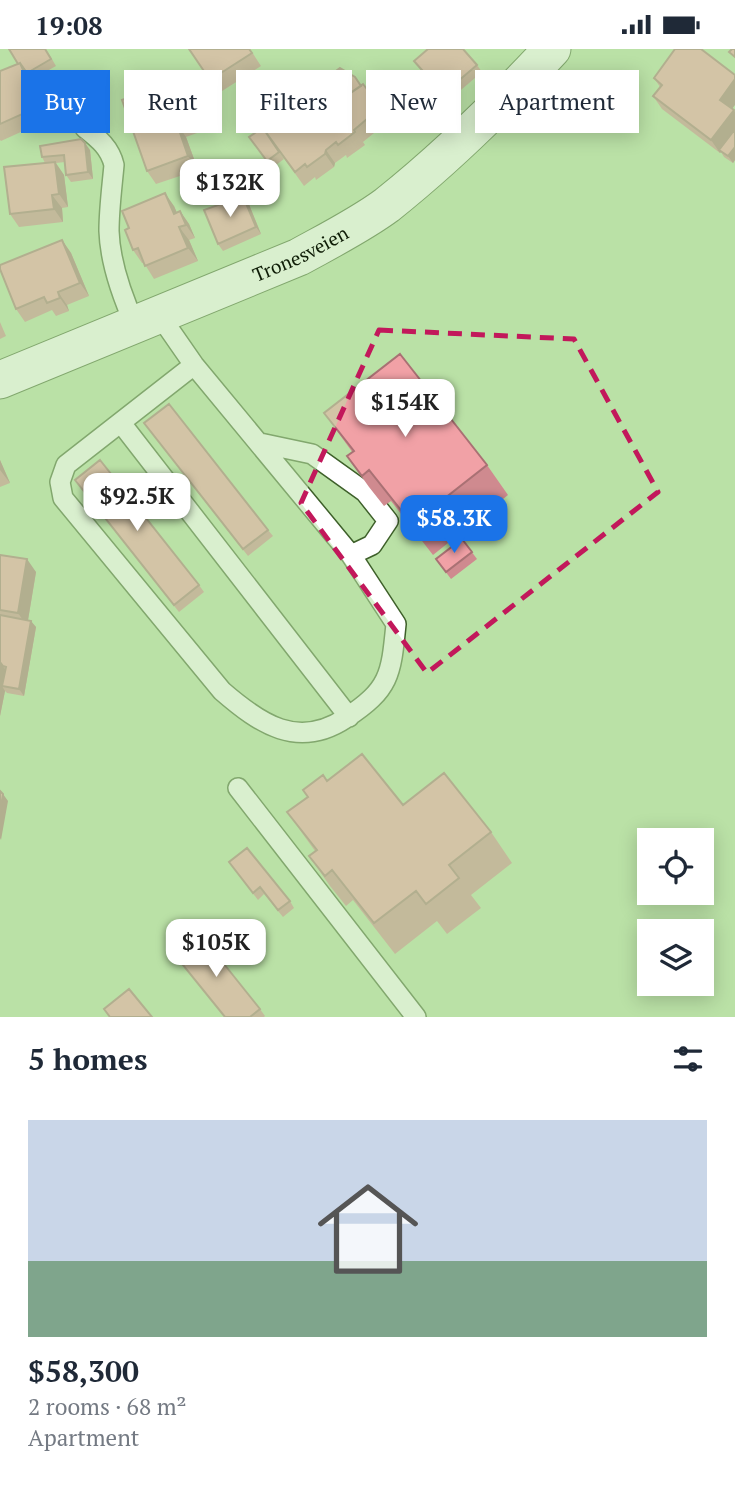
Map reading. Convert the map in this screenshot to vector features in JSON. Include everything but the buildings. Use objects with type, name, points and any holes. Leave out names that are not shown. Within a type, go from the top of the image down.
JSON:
[{"type":"street","name":"Tronesveien","points":[[0,380],[299,257],[385,206],[507,98],[552,49]]},
{"type":"lane","points":[[92,133],[101,140],[114,165],[109,232],[112,256],[125,302],[194,365],[260,443],[351,555],[396,624],[390,670],[380,692],[365,706],[330,729],[314,733],[292,732],[251,715],[222,691],[63,498],[60,482],[66,465],[194,365]]},
{"type":"lane","points":[[121,423],[349,717]]},
{"type":"lane","points":[[260,443],[312,454],[366,492],[388,521],[372,545],[351,555]]},
{"type":"lane","points":[[238,788],[416,1017]]},
{"type":"highlighted area","points":[[379,330],[574,339],[658,492],[427,673],[301,503]]}]
